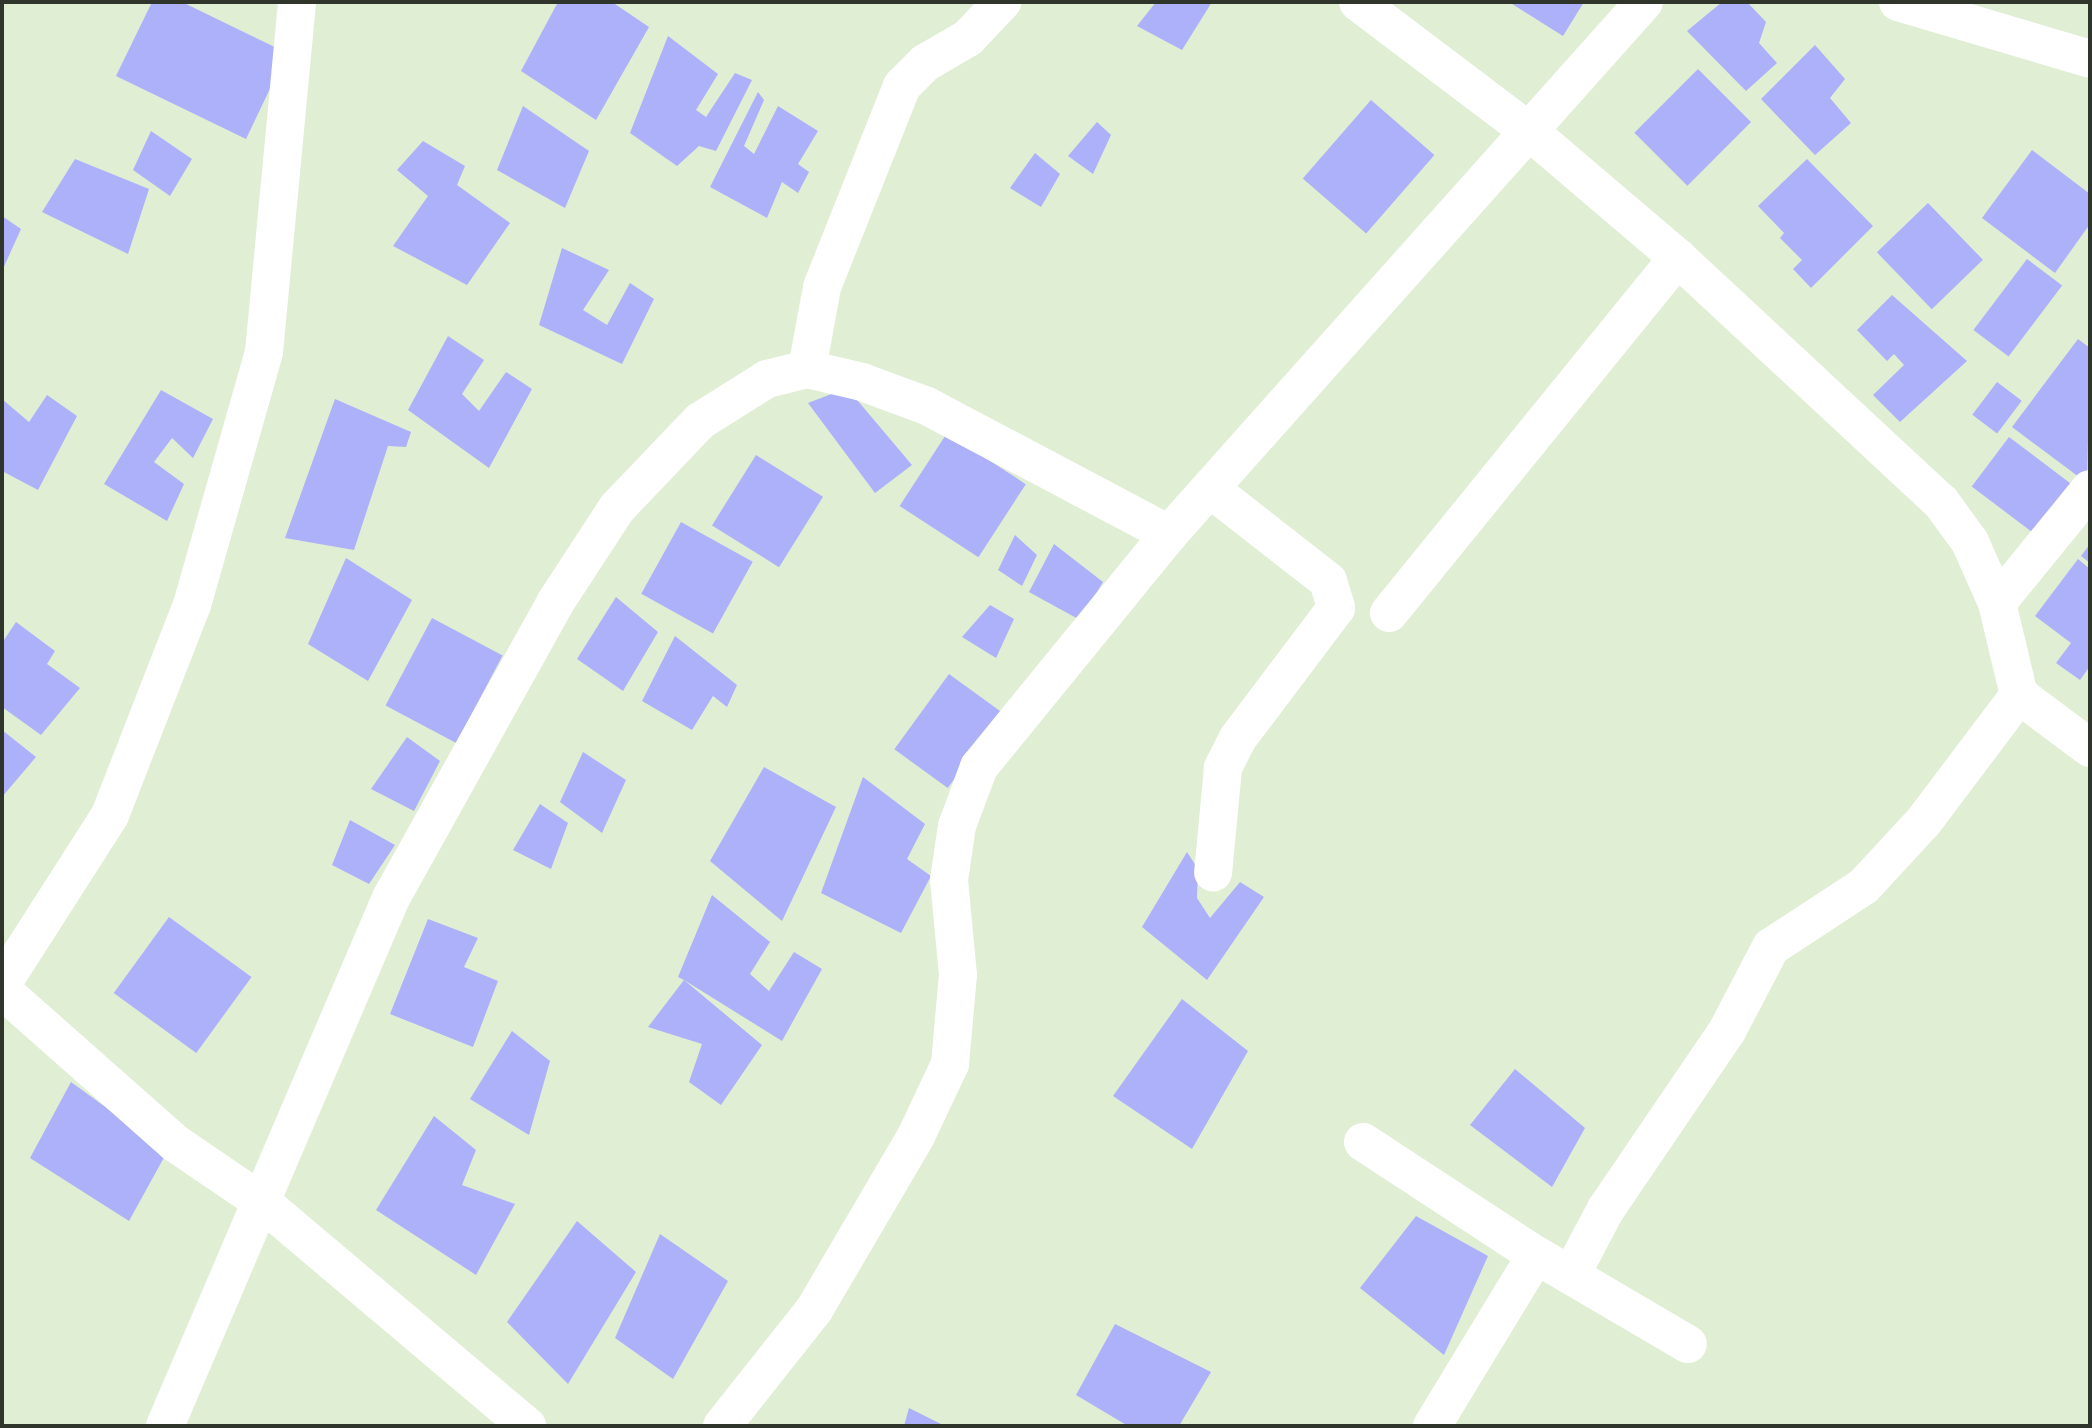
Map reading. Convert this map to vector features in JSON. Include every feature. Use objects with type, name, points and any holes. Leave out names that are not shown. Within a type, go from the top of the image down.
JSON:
[{"type":"street","points":[[2,984],[110,815],[192,605],[264,352],[297,2]]},
{"type":"street","points":[[807,369],[822,287],[902,86],[925,63],[968,38],[1002,2]]},
{"type":"street","points":[[1358,2],[1530,132],[1678,258],[1941,502],[1970,542],[1997,603],[2019,695],[2090,748]]},
{"type":"street","points":[[722,1426],[814,1310],[916,1136],[950,1064],[958,975],[948,880],[957,826],[979,767],[1169,534],[1213,491],[1644,2]]},
{"type":"street","points":[[1898,2],[2090,59]]},
{"type":"street","points":[[1389,613],[1678,258]]},
{"type":"street","points":[[165,1426],[263,1203],[391,898],[603,529],[700,421],[768,379],[807,369],[927,406],[1169,534]]},
{"type":"street","points":[[1997,603],[2090,489]]},
{"type":"street","points":[[1213,491],[1328,581],[1336,608],[1238,738],[1223,768],[1213,873]]},
{"type":"street","points":[[1571,1275],[1606,1209],[1727,1031],[1772,947],[1864,886],[1924,821],[2019,695]]},
{"type":"street","points":[[2,990],[175,1143],[263,1203],[527,1426]]},
{"type":"street","points":[[1363,1142],[1536,1255],[1688,1345]]},
{"type":"street","points":[[1432,1426],[1536,1255]]},
{"type":"building","points":[[152,2],[182,2],[287,53],[246,139],[116,76]]},
{"type":"building","points":[[558,2],[612,2],[649,27],[596,120],[521,71]]},
{"type":"building","points":[[1156,2],[1212,2],[1182,50],[1137,26]]},
{"type":"building","points":[[1509,2],[1584,2],[1563,36]]},
{"type":"building","points":[[1722,2],[1747,2],[1766,22],[1759,43],[1777,63],[1746,91],[1687,31]]},
{"type":"building","points":[[668,36],[718,74],[696,110],[706,117],[735,73],[752,80],[716,151],[699,146],[677,166],[630,133]]},
{"type":"building","points":[[1815,45],[1845,79],[1830,98],[1851,123],[1815,155],[1761,99]]},
{"type":"building","points":[[1698,69],[1751,122],[1687,186],[1634,133]]},
{"type":"building","points":[[758,92],[764,100],[744,146],[754,154],[778,106],[818,131],[798,164],[809,172],[798,193],[782,182],[767,218],[710,187]]},
{"type":"building","points":[[1371,100],[1434,155],[1366,234],[1303,178]]},
{"type":"building","points":[[523,106],[589,151],[565,208],[497,170]]},
{"type":"building","points":[[1097,122],[1111,135],[1093,174],[1068,156]]},
{"type":"building","points":[[151,131],[192,159],[170,196],[133,170]]},
{"type":"building","points":[[423,141],[465,166],[457,185],[510,223],[467,285],[393,246],[428,196],[397,170]]},
{"type":"building","points":[[2032,150],[2090,194],[2090,224],[2055,273],[1982,218]]},
{"type":"building","points":[[1035,153],[1060,174],[1041,207],[1010,188]]},
{"type":"building","points":[[75,159],[149,189],[128,254],[42,212]]},
{"type":"building","points":[[1807,159],[1873,226],[1811,288],[1793,269],[1802,260],[1780,238],[1784,233],[1758,206]]},
{"type":"building","points":[[1928,203],[1983,260],[1932,309],[1877,252]]},
{"type":"building","points":[[2,216],[21,229],[2,271]]},
{"type":"building","points":[[562,248],[609,270],[583,310],[607,325],[630,283],[654,299],[622,364],[539,325]]},
{"type":"building","points":[[2027,259],[2062,285],[2009,357],[1973,330]]},
{"type":"building","points":[[1892,295],[1967,361],[1900,422],[1873,395],[1904,365],[1894,354],[1887,361],[1857,330]]},
{"type":"building","points":[[448,336],[484,360],[462,394],[479,411],[506,372],[532,389],[489,468],[408,410]]},
{"type":"building","points":[[2078,339],[2090,348],[2087,483],[2012,427]]},
{"type":"building","points":[[1997,382],[2022,401],[1997,433],[1972,415]]},
{"type":"building","points":[[847,388],[912,465],[875,493],[808,403]]},
{"type":"building","points":[[161,390],[213,419],[193,458],[172,438],[154,462],[184,484],[167,521],[104,484]]},
{"type":"building","points":[[47,395],[77,416],[38,490],[2,471],[2,399],[29,422]]},
{"type":"building","points":[[335,399],[411,432],[406,447],[388,446],[354,550],[285,538]]},
{"type":"building","points":[[947,433],[1026,484],[978,557],[900,506]]},
{"type":"building","points":[[2009,437],[2073,485],[2036,535],[1972,487]]},
{"type":"building","points":[[756,455],[823,497],[779,567],[712,525]]},
{"type":"building","points":[[681,522],[753,562],[713,633],[641,594]]},
{"type":"building","points":[[1015,535],[1037,555],[1022,586],[998,570]]},
{"type":"building","points":[[1054,544],[1103,582],[1080,620],[1029,592]]},
{"type":"building","points":[[2090,544],[2090,563],[2081,556]]},
{"type":"building","points":[[346,558],[412,600],[368,681],[308,644]]},
{"type":"building","points":[[2078,559],[2090,569],[2090,666],[2080,680],[2056,663],[2071,643],[2035,616]]},
{"type":"building","points":[[616,597],[658,632],[623,691],[577,659]]},
{"type":"building","points":[[990,605],[1014,619],[996,658],[962,637]]},
{"type":"building","points":[[432,618],[503,656],[456,743],[386,705]]},
{"type":"building","points":[[16,622],[55,651],[47,664],[80,688],[41,735],[2,707],[2,643]]},
{"type":"building","points":[[675,636],[737,685],[727,707],[713,696],[692,730],[642,701]]},
{"type":"building","points":[[949,674],[1002,713],[948,788],[894,749]]},
{"type":"building","points":[[2,730],[36,757],[2,797]]},
{"type":"building","points":[[407,737],[440,761],[414,811],[371,789]]},
{"type":"building","points":[[583,752],[626,780],[602,833],[560,802]]},
{"type":"building","points":[[764,767],[836,807],[782,921],[710,861]]},
{"type":"building","points":[[863,777],[925,824],[907,859],[931,876],[901,933],[821,893]]},
{"type":"building","points":[[540,804],[568,823],[551,869],[513,850]]},
{"type":"building","points":[[350,820],[395,845],[369,884],[332,865]]},
{"type":"building","points":[[1187,852],[1198,869],[1197,898],[1210,918],[1240,882],[1264,897],[1207,980],[1142,927]]},
{"type":"building","points":[[712,895],[770,942],[750,974],[769,991],[794,952],[822,969],[782,1041],[678,977]]},
{"type":"building","points":[[169,917],[252,977],[196,1053],[114,993]]},
{"type":"building","points":[[428,919],[478,938],[464,967],[498,981],[473,1047],[390,1014]]},
{"type":"building","points":[[684,980],[762,1045],[721,1105],[689,1082],[702,1044],[648,1027]]},
{"type":"building","points":[[1182,999],[1248,1051],[1192,1149],[1113,1096]]},
{"type":"building","points":[[512,1031],[550,1061],[529,1135],[470,1099]]},
{"type":"building","points":[[1515,1069],[1585,1128],[1552,1187],[1470,1125]]},
{"type":"building","points":[[71,1082],[167,1152],[129,1221],[30,1158]]},
{"type":"building","points":[[434,1116],[476,1150],[462,1185],[515,1204],[476,1275],[376,1210]]},
{"type":"building","points":[[1416,1216],[1488,1256],[1444,1355],[1360,1288]]},
{"type":"building","points":[[577,1221],[636,1272],[568,1384],[507,1322]]},
{"type":"building","points":[[660,1234],[728,1281],[673,1379],[615,1338]]},
{"type":"building","points":[[1115,1324],[1211,1372],[1179,1426],[1128,1426],[1076,1395]]},
{"type":"building","points":[[909,1408],[945,1426],[904,1426]]}]
